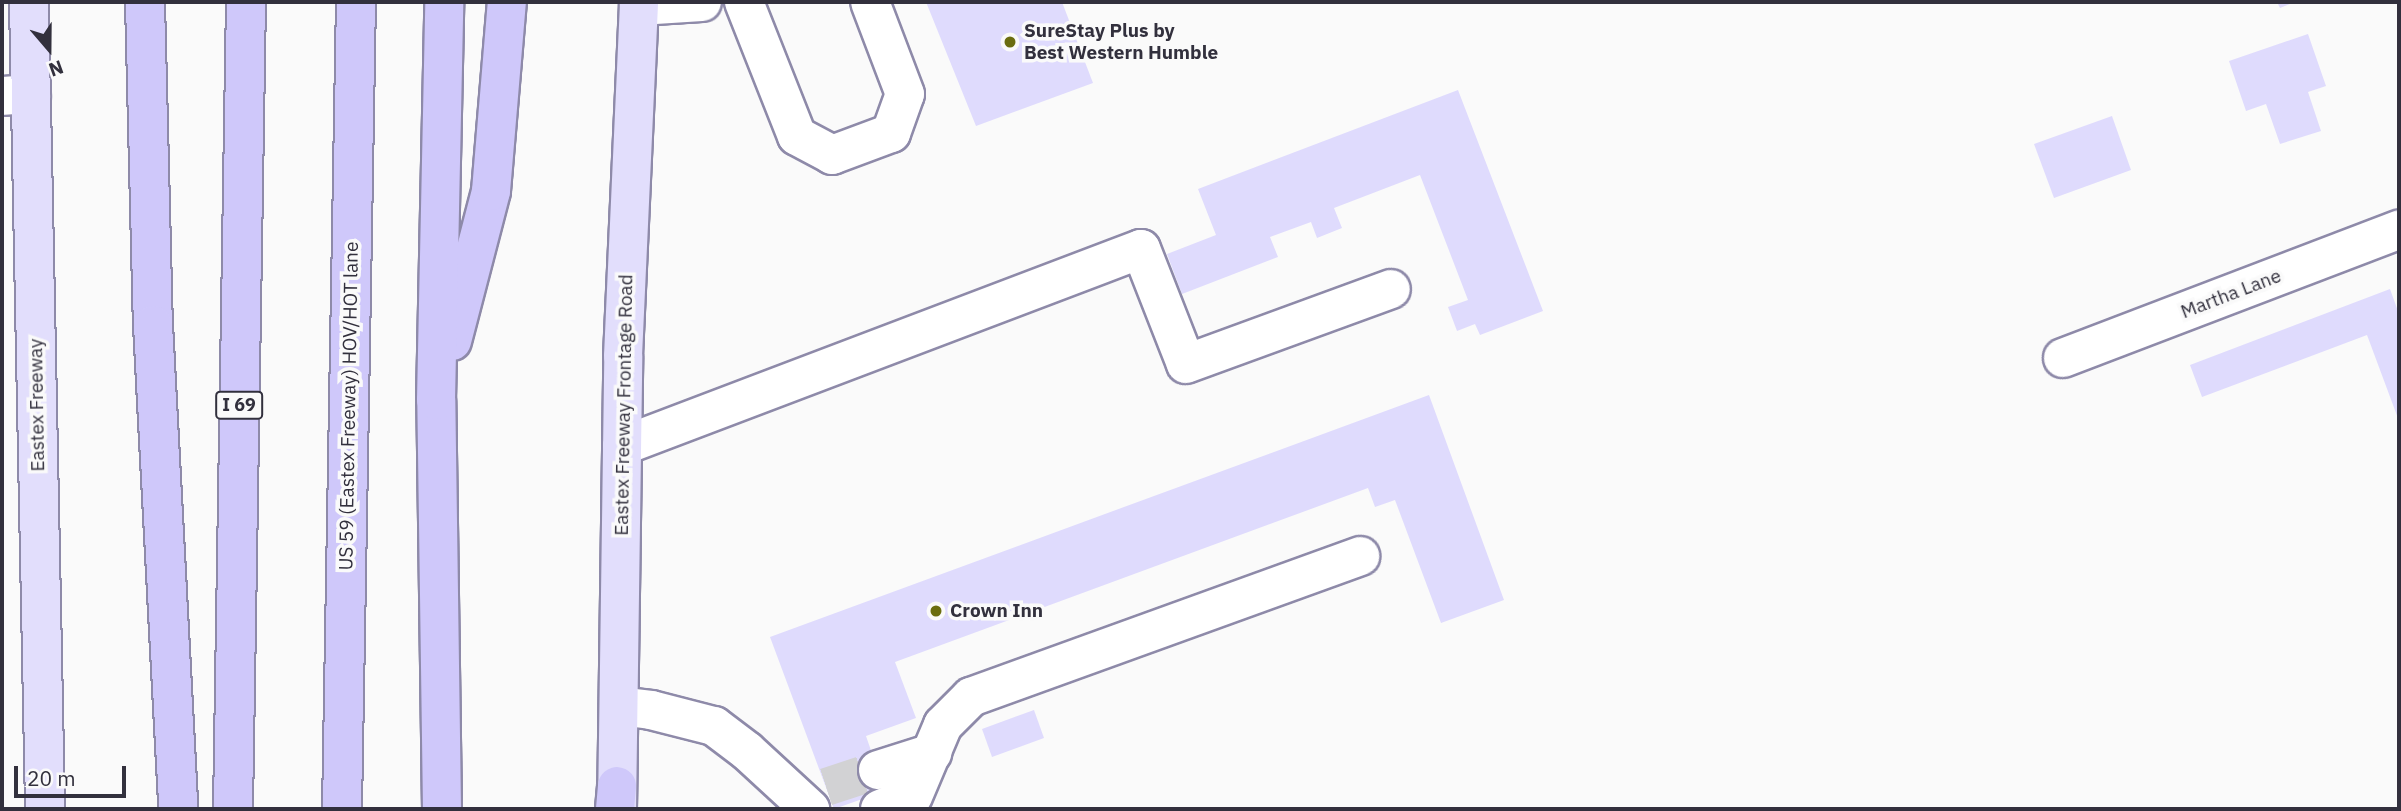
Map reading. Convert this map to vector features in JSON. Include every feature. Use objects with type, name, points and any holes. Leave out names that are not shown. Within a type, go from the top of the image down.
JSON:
[{"type":"highway","points":[[145,2],[153,325],[178,809]]},
{"type":"highway","name":"I 69","points":[[233,809],[246,2]]},
{"type":"highway","name":"US 59 (Eastex Freeway) HOV/HOT lane","points":[[342,809],[356,2]]},
{"type":"highway","points":[[442,809],[436,400],[444,2]]},
{"type":"highway","points":[[436,400],[491,191],[507,2]]},
{"type":"main road","name":"Eastex Freeway","points":[[29,2],[16,95],[45,809]]},
{"type":"main road","name":"Eastex Freeway Frontage Road","points":[[616,801],[622,446],[639,4]]},
{"type":"street","points":[[639,4],[702,2]]},
{"type":"street","points":[[744,2],[797,136],[831,155],[891,133],[905,94],[870,2]]},
{"type":"street","name":"Martha Lane","points":[[2063,358],[2399,230]]},
{"type":"street","points":[[622,446],[1141,249],[1186,364],[1391,289]]},
{"type":"street","points":[[880,809],[913,796],[943,725],[971,697],[1360,556]]},
{"type":"street","points":[[619,706],[651,710],[714,726],[811,798]]},
{"type":"street","points":[[878,771],[932,753]]},
{"type":"building","name":"SureStay Plus by Best Western Humble","points":[[926,2],[1062,2],[1093,83],[976,126]]},
{"type":"building","points":[[2277,2],[2295,2],[2280,8]]},
{"type":"building","points":[[2308,34],[2326,86],[2308,92],[2321,131],[2280,144],[2266,104],[2246,111],[2229,61]]},
{"type":"building","points":[[1458,90],[1543,311],[1480,335],[1475,324],[1457,331],[1448,307],[1468,300],[1420,175],[1334,208],[1342,228],[1317,238],[1311,222],[1270,237],[1278,257],[1182,294],[1167,254],[1216,235],[1198,189]]},
{"type":"building","points":[[2112,116],[2131,170],[2054,198],[2034,144]]},
{"type":"building","points":[[2390,289],[2399,314],[2399,421],[2367,335],[2202,397],[2190,365]]},
{"type":"building","name":"Crown Inn","points":[[1429,395],[1504,600],[1441,623],[1395,500],[1375,507],[1368,488],[895,662],[916,718],[866,736],[885,791],[834,809],[770,637]]},
{"type":"building","points":[[1034,710],[1044,738],[992,757],[982,729]]},
{"type":"tunnel","points":[[826,787],[878,770]]},
{"type":"place","name":"SureStay Plus by Best Western Humble","points":[[1010,42]]},
{"type":"place","name":"Crown Inn","points":[[936,611]]}]
